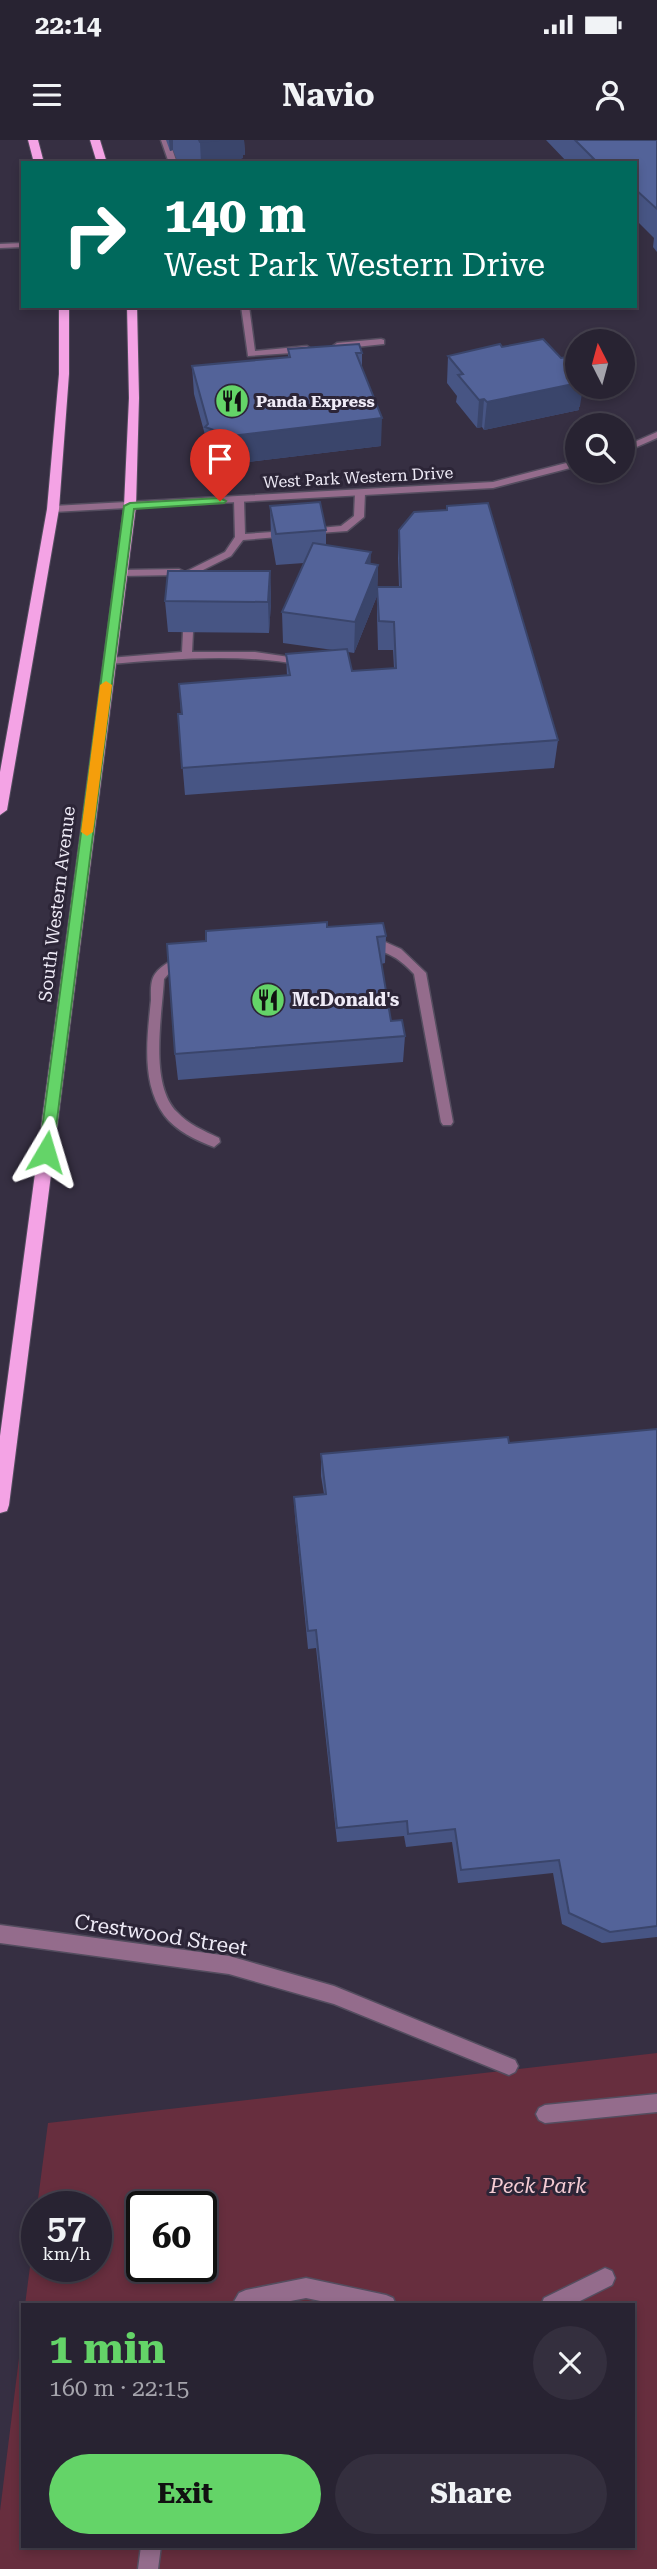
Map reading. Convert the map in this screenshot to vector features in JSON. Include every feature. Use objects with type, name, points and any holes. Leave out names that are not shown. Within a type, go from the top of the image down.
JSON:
[{"type":"main road","points":[[33,140],[38,161]]},
{"type":"main road","points":[[95,140],[101,161]]},
{"type":"main road","points":[[0,810],[53,509],[64,374],[64,308]]},
{"type":"main road","name":"South Western Avenue","points":[[0,1505],[130,506],[134,398],[132,308]]},
{"type":"street","points":[[165,140],[172,161]]},
{"type":"street","points":[[0,246],[21,245]]},
{"type":"street","points":[[246,308],[251,354],[316,348]]},
{"type":"street","points":[[329,346],[381,342]]},
{"type":"street","points":[[635,445],[657,435]]},
{"type":"street","name":"West Park Western Drive","points":[[53,509],[494,485],[565,466]]},
{"type":"street","points":[[240,537],[344,529],[359,517],[360,493]]},
{"type":"street","points":[[121,573],[179,572],[187,580],[228,554],[240,537],[239,500]]},
{"type":"street","points":[[187,656],[188,632]]},
{"type":"street","points":[[110,661],[187,656],[271,655],[317,666]]},
{"type":"street","points":[[354,944],[384,944],[420,973],[447,1122]]},
{"type":"street","points":[[195,957],[167,968],[158,978],[154,1069],[157,1090],[167,1111],[181,1124],[214,1142]]},
{"type":"street","name":"Crestwood Street","points":[[0,1934],[229,1965],[334,1995],[509,2066]]},
{"type":"street","points":[[545,2114],[657,2103]]},
{"type":"street","points":[[555,2303],[605,2278]]},
{"type":"street","points":[[244,2303],[246,2300],[306,2288],[377,2303]]},
{"type":"street","points":[[148,2569],[151,2548]]},
{"type":"green space","name":"Peck Park","points":[[657,2053],[657,2569],[0,2569],[0,2511],[21,2342],[21,2548],[635,2548],[635,2303],[25,2303],[28,2282],[112,2282],[112,2191],[39,2191],[48,2123]]},
{"type":"building","points":[[575,140],[657,140],[657,209],[637,191],[637,161],[590,160],[594,159]]},
{"type":"building","points":[[543,339],[561,358],[565,357],[565,386],[487,402],[484,399],[479,400],[458,375],[463,374],[448,356],[500,344],[502,347]]},
{"type":"building","points":[[359,344],[362,353],[356,353],[382,418],[231,436],[205,427],[208,424],[192,366],[290,357],[288,349]]},
{"type":"building","points":[[320,502],[326,530],[276,534],[270,506]]},
{"type":"building","points":[[488,503],[558,740],[182,768],[179,684],[290,675],[286,654],[347,649],[352,671],[396,668],[394,622],[379,621],[377,587],[401,587],[399,530],[414,512]]},
{"type":"building","points":[[313,543],[371,552],[366,563],[378,565],[355,622],[282,612]]},
{"type":"building","points":[[168,571],[270,571],[268,602],[165,601]]},
{"type":"building","points":[[327,922],[327,927],[383,923],[386,936],[377,937],[391,1021],[402,1020],[405,1036],[175,1054],[167,944],[206,941],[206,931]]},
{"type":"building","points":[[657,1429],[657,1926],[610,1932],[569,1913],[559,1860],[461,1870],[455,1829],[408,1834],[407,1821],[337,1828],[316,1630],[308,1631],[294,1497],[326,1494],[321,1454],[508,1437],[509,1443]]},
{"type":"slow traffic","points":[[87,832],[106,685]]},
{"type":"place","name":"Panda Express","points":[[232,401]]},
{"type":"place","name":"McDonald's","points":[[268,1000]]},
{"type":"route","points":[[46,1152],[130,506],[220,501]]}]
